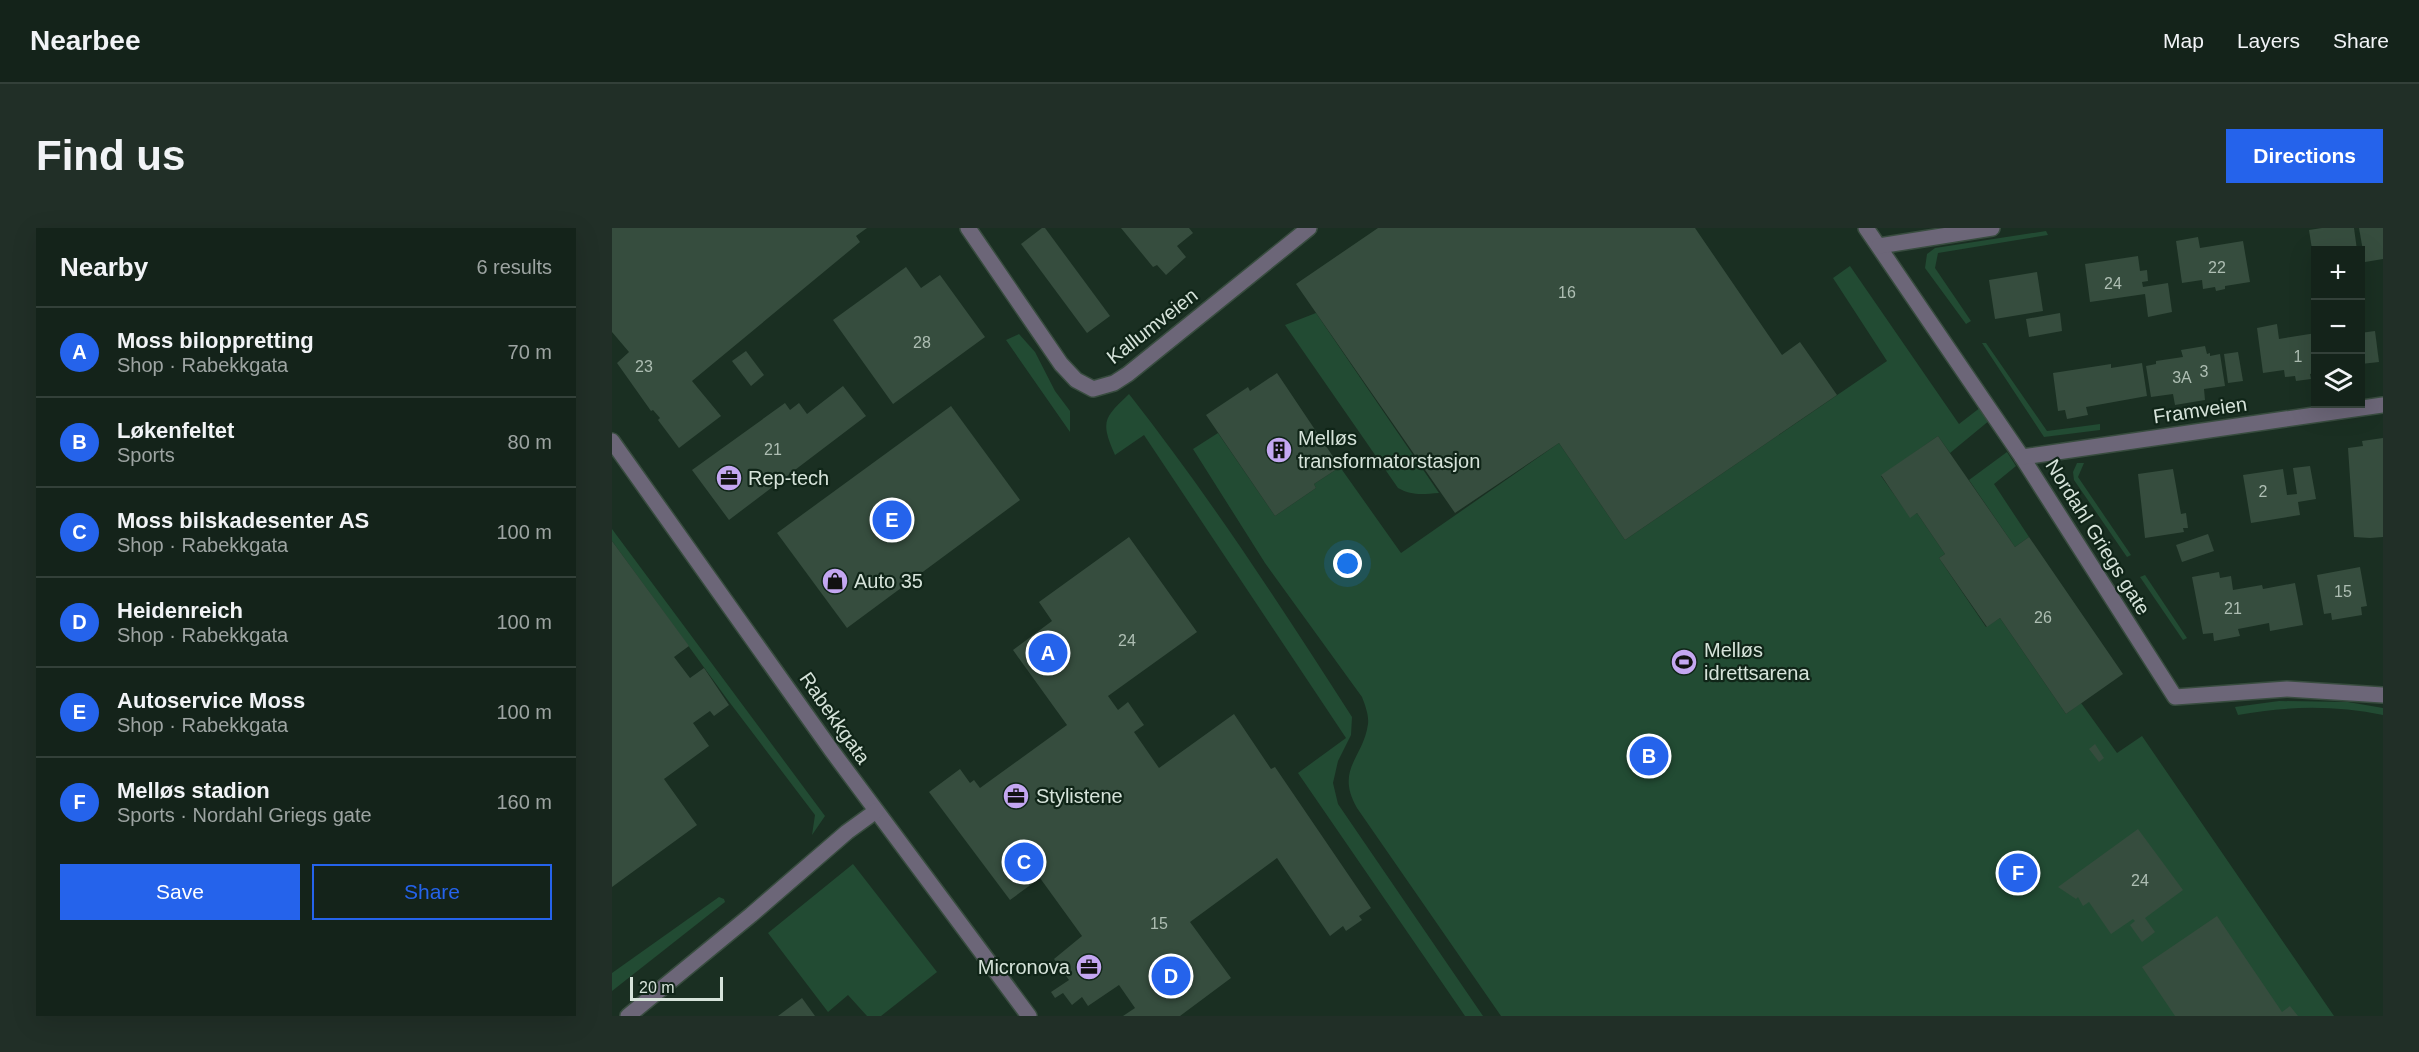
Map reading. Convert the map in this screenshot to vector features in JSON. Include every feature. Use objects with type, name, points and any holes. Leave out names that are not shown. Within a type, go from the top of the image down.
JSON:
[{"type":"street","name":"Kallumveien","points":[[968,228],[1061,364],[1076,380],[1093,389],[1114,383],[1128,374],[1310,228]]},
{"type":"street","name":"Nordahl Griegs gate","points":[[1866,228],[2022,457],[2175,697],[2287,689],[2383,695]]},
{"type":"street","points":[[1879,246],[1992,228]]},
{"type":"street","name":"Framveien","points":[[2022,457],[2383,405]]},
{"type":"street","name":"Rabekkgata","points":[[612,441],[876,811],[1029,1016]]},
{"type":"street","points":[[628,1016],[847,832],[876,811]]},
{"type":"green space","points":[[2046,231],[2048,235],[1938,253],[1935,268],[1971,321],[1966,324],[1925,268],[1927,254],[1935,248]]},
{"type":"green space","name":"Melløs idrettsarena","points":[[1850,266],[1959,424],[1981,407],[1990,420],[1950,453],[1938,436],[1881,476],[1910,517],[1917,513],[1945,554],[1939,558],[1986,627],[2000,618],[2066,714],[2081,703],[2117,753],[2142,736],[2334,1016],[1501,1016],[1357,808],[1351,795],[1349,774],[1368,724],[1362,697],[1265,563],[1193,449],[1218,433],[1275,516],[1316,488],[1314,484],[1340,467],[1401,553],[1559,443],[1625,540],[1887,361],[1833,278]]},
{"type":"green space","points":[[1316,313],[1439,493],[1413,493],[1398,488],[1285,325]]},
{"type":"green space","points":[[1019,334],[1035,352],[1055,391],[1070,411],[1070,432],[1006,340]]},
{"type":"green space","points":[[1982,343],[1986,343],[2047,431],[2100,424],[2100,430],[2044,437]]},
{"type":"green space","points":[[1129,394],[1217,513],[1352,717],[1351,735],[1338,761],[1333,783],[1338,804],[1483,1016],[1465,1016],[1298,773],[1346,738],[1144,435],[1115,455],[1107,434],[1107,421],[1114,409]]},
{"type":"green space","points":[[2007,452],[2016,466],[1994,484],[2029,537],[2015,547],[1969,480]]},
{"type":"green space","points":[[2077,463],[2084,463],[2078,477],[2131,555],[2127,557],[2074,480],[2073,472]]},
{"type":"green space","points":[[612,529],[825,816],[812,835],[815,815],[612,541]]},
{"type":"green space","points":[[2145,575],[2187,638],[2183,640],[2140,577]]},
{"type":"green space","points":[[2279,701],[2348,702],[2383,708],[2383,715],[2310,708],[2238,715],[2235,707]]},
{"type":"green space","points":[[853,864],[937,972],[881,1016],[867,1016],[848,995],[828,1012],[768,933]]},
{"type":"green space","points":[[719,897],[725,902],[612,991],[612,973]]},
{"type":"building","points":[[612,228],[867,228],[856,236],[860,242],[692,381],[721,416],[679,448],[658,420],[660,418],[653,410],[651,411],[617,363],[629,352],[612,332]]},
{"type":"building","points":[[1045,228],[1110,316],[1087,333],[1021,244]]},
{"type":"building","points":[[1121,228],[1189,228],[1193,233],[1177,246],[1186,257],[1166,275],[1157,265],[1153,267]]},
{"type":"building","points":[[1378,228],[1695,228],[1782,355],[1800,342],[1837,395],[1625,540],[1559,443],[1455,513],[1296,284]]},
{"type":"building","points":[[2354,228],[2356,246],[2312,246],[2309,230]]},
{"type":"building","points":[[2359,228],[2383,228],[2383,259],[2365,262],[2365,246],[2362,246]]},
{"type":"building","points":[[2198,237],[2200,248],[2243,241],[2250,282],[2225,286],[2225,289],[2216,291],[2215,287],[2203,289],[2202,280],[2182,283],[2176,241]]},
{"type":"building","points":[[2138,256],[2140,271],[2147,270],[2148,281],[2142,282],[2143,287],[2168,283],[2172,312],[2148,317],[2145,294],[2090,302],[2085,264]]},
{"type":"building","points":[[906,267],[921,288],[940,275],[985,337],[893,404],[833,320]]},
{"type":"building","points":[[2037,272],[2043,311],[1995,319],[1989,280]]},
{"type":"building","points":[[2060,313],[2062,331],[2029,337],[2026,319]]},
{"type":"building","points":[[2277,324],[2279,339],[2311,334],[2311,379],[2296,381],[2295,376],[2285,377],[2284,370],[2263,373],[2257,328]]},
{"type":"building","points":[[2375,331],[2379,362],[2365,364],[2365,332]]},
{"type":"building","points":[[2205,346],[2210,356],[2220,354],[2225,386],[2204,389],[2205,400],[2175,405],[2173,394],[2151,397],[2146,366],[2156,364],[2156,361],[2183,357],[2181,350]]},
{"type":"building","points":[[746,351],[764,375],[751,386],[732,361]]},
{"type":"building","points":[[2238,352],[2243,381],[2228,383],[2224,354]]},
{"type":"building","points":[[2142,363],[2147,396],[2086,407],[2088,415],[2067,419],[2065,410],[2058,411],[2053,373],[2111,364],[2111,368]]},
{"type":"building","name":"Melløs transformatorstasjon","points":[[1277,373],[1340,467],[1314,484],[1316,488],[1275,516],[1206,415],[1248,387],[1250,391]]},
{"type":"building","points":[[843,386],[866,416],[729,520],[692,470],[785,403],[790,410],[799,403],[807,414]]},
{"type":"building","points":[[951,406],[1020,500],[847,628],[777,533]]},
{"type":"building","points":[[1938,436],[2015,547],[2029,537],[2123,674],[2066,714],[2000,618],[1987,627],[1939,558],[1945,554],[1917,513],[1910,518],[1881,475]]},
{"type":"building","points":[[2383,438],[2383,537],[2354,537],[2348,448],[2363,446],[2362,441]]},
{"type":"building","points":[[2310,466],[2316,499],[2298,502],[2300,515],[2251,523],[2243,475],[2283,469],[2287,495],[2297,494],[2293,468]]},
{"type":"building","points":[[2173,469],[2181,514],[2186,513],[2188,528],[2183,528],[2184,532],[2145,538],[2138,474]]},
{"type":"building","points":[[2208,534],[2214,551],[2182,562],[2176,545]]},
{"type":"building","points":[[1129,537],[1197,632],[1108,696],[1118,710],[1128,702],[1144,725],[1134,732],[1159,768],[1234,714],[1271,769],[1275,767],[1371,908],[1359,916],[1362,920],[1346,931],[1343,926],[1330,936],[1277,858],[1190,922],[1231,978],[1180,1016],[1123,1016],[1135,1008],[1119,985],[1088,1006],[1082,997],[1072,1005],[1063,993],[1055,998],[1051,992],[1069,980],[1054,959],[1082,936],[1040,878],[1010,900],[929,792],[960,769],[970,783],[974,780],[980,788],[1067,725],[1013,650],[1052,621],[1039,602]]},
{"type":"building","points":[[612,541],[689,646],[674,657],[690,678],[704,668],[729,705],[714,716],[710,711],[693,723],[709,746],[664,779],[697,825],[612,887]]},
{"type":"building","points":[[2360,567],[2367,606],[2361,607],[2362,615],[2332,620],[2331,613],[2324,614],[2317,575]]},
{"type":"building","points":[[2219,572],[2220,578],[2231,576],[2233,590],[2262,585],[2263,589],[2295,583],[2303,625],[2270,631],[2269,623],[2238,629],[2240,636],[2214,641],[2213,633],[2203,634],[2192,577]]},
{"type":"building","points":[[2095,744],[2104,758],[2099,762],[2089,749]]},
{"type":"building","points":[[2138,829],[2183,890],[2145,918],[2155,932],[2142,942],[2130,925],[2135,921],[2133,919],[2111,934],[2089,902],[2083,906],[2078,897],[2076,899],[2058,887]]},
{"type":"building","points":[[2217,916],[2282,1012],[2290,1006],[2298,1016],[2175,1016],[2142,967]]},
{"type":"building","points":[[802,998],[815,1016],[778,1016]]},
{"type":"place","name":"Melløs transformatorstasjon","points":[[1279,450]]},
{"type":"place","name":"Rep-tech","points":[[729,478]]},
{"type":"place","name":"Autoservice Moss","points":[[892,520]]},
{"type":"place","name":"Auto 35","points":[[835,581]]},
{"type":"place","name":"Moss biloppretting","points":[[1048,653]]},
{"type":"place","name":"Melløs idrettsarena","points":[[1684,662]]},
{"type":"place","name":"Løkenfeltet","points":[[1649,756]]},
{"type":"place","name":"Stylistene","points":[[1016,796]]},
{"type":"place","name":"Moss bilskadesenter AS","points":[[1024,862]]},
{"type":"place","name":"Melløs stadion","points":[[2018,873]]},
{"type":"place","name":"Micronova","points":[[1089,967]]},
{"type":"place","name":"Heidenreich","points":[[1171,976]]}]
